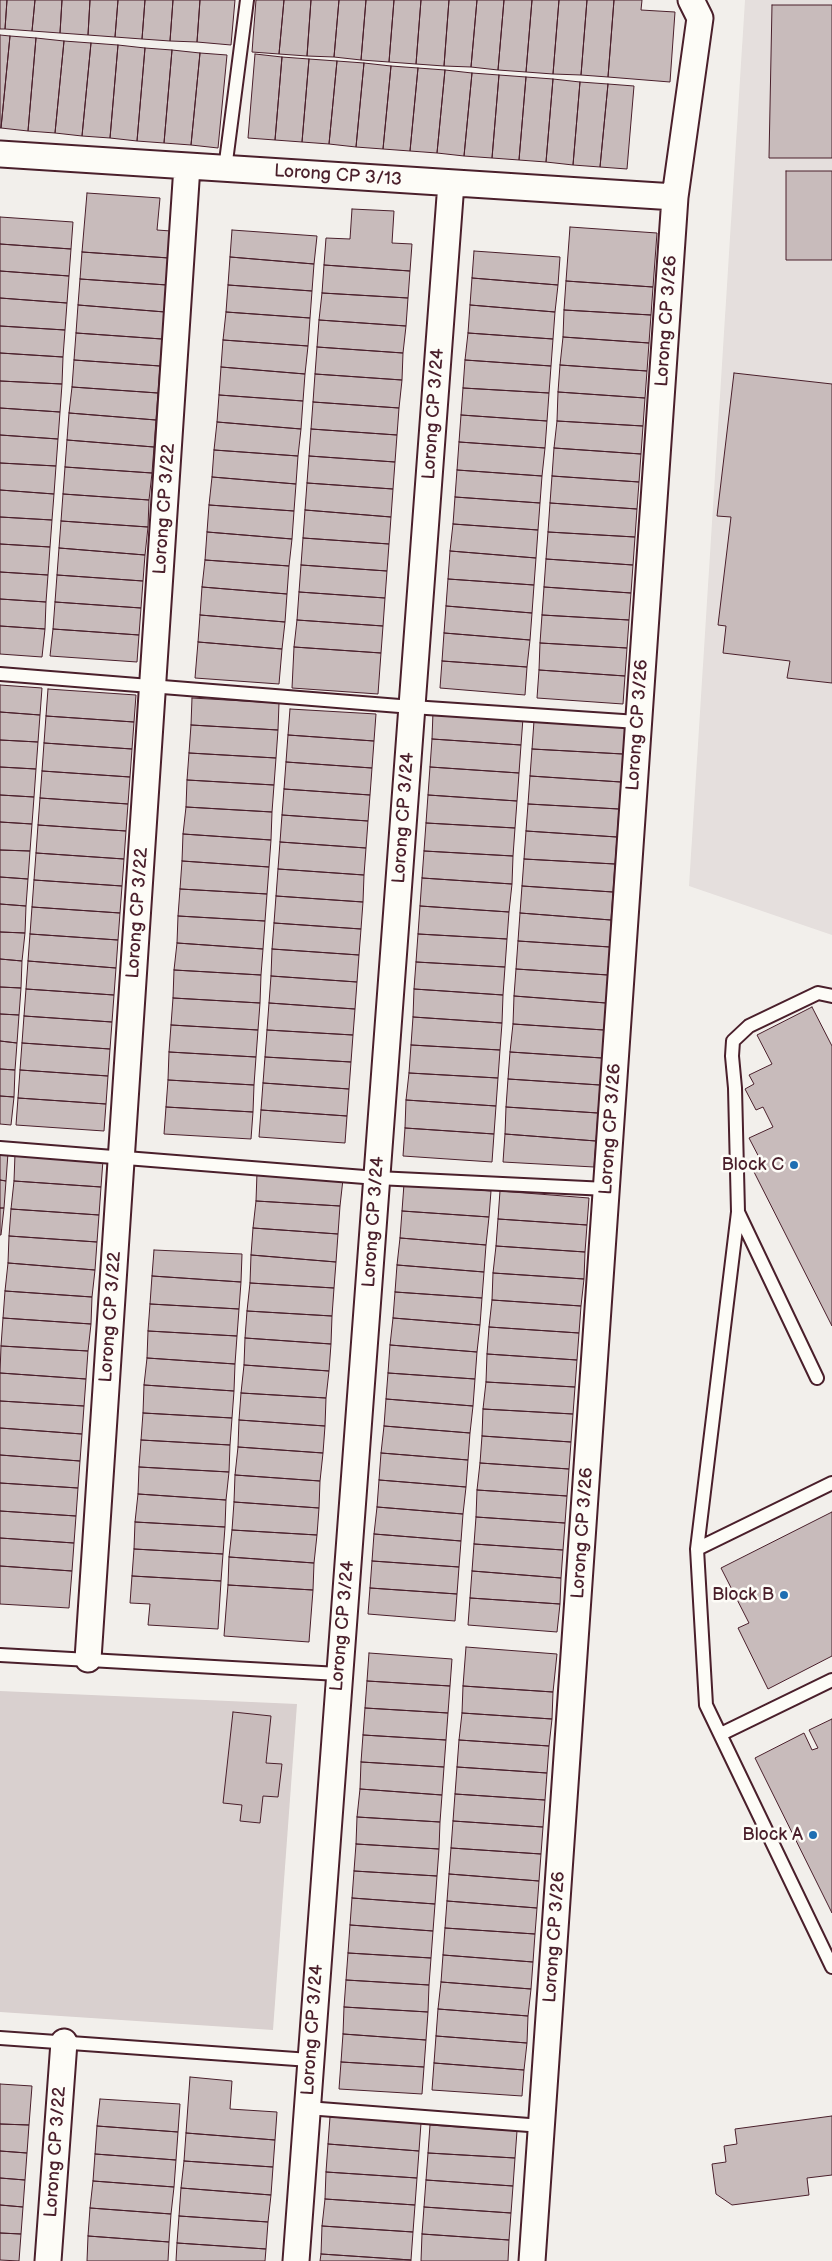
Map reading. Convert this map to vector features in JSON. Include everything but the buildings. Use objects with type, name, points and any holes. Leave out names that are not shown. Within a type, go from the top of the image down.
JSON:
[{"type":"street","name":"Lorong CP 3/26","points":[[532,2261],[675,197],[700,18],[691,0]]},
{"type":"street","name":"Lorong CP 3/13","points":[[0,154],[675,197]]},
{"type":"street","name":"Lorong CP 3/22","points":[[88,1659],[188,166]]},
{"type":"street","name":"Lorong CP 3/24","points":[[296,2261],[451,183]]},
{"type":"street","name":"Lorong CP 3/22","points":[[48,2261],[64,2042]]},
{"type":"lane","points":[[225,168],[248,0]]},
{"type":"lane","points":[[0,674],[153,685],[412,708],[638,722]]},
{"type":"lane","points":[[832,996],[818,993],[749,1026],[733,1041],[738,1212],[697,1549],[706,1706],[832,1967]]},
{"type":"lane","points":[[0,1148],[121,1156],[377,1178],[607,1189]]},
{"type":"lane","points":[[738,1212],[817,1378]]},
{"type":"lane","points":[[697,1549],[832,1483]]},
{"type":"lane","points":[[0,1655],[339,1674]]},
{"type":"lane","points":[[721,1734],[832,1680]]},
{"type":"lane","points":[[0,2038],[310,2060]]},
{"type":"lane","points":[[307,2108],[542,2126]]},
{"type":"shaded area","points":[[745,0],[832,0],[832,935],[689,886]]},
{"type":"shaded area","points":[[0,1691],[297,1704],[273,2030],[0,2012]]},
{"type":"place","name":"Block C","points":[[794,1165]]},
{"type":"place","name":"Block B","points":[[784,1595]]},
{"type":"place","name":"Block A","points":[[813,1835]]}]
